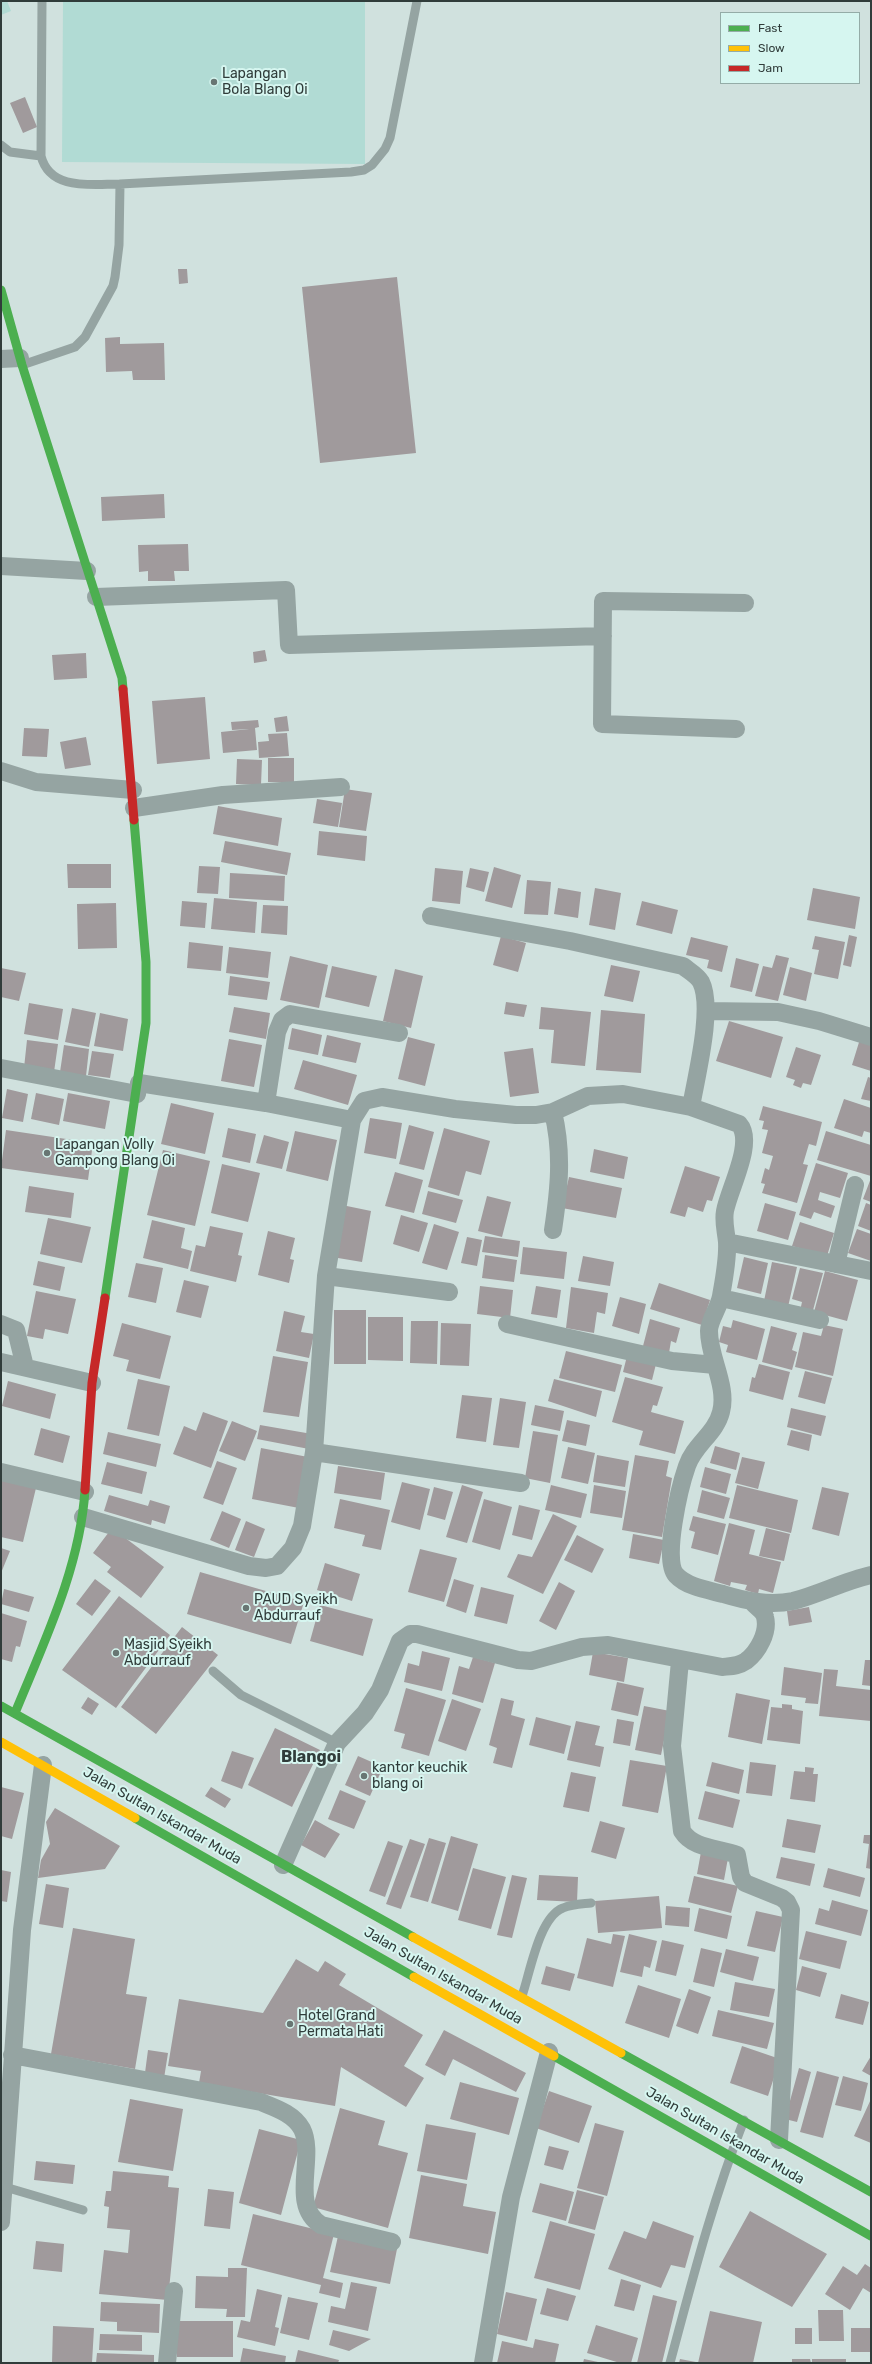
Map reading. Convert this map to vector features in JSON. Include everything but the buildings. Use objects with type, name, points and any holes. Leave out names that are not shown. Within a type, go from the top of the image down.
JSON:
[{"type":"main road","points":[[1,290],[21,361],[122,678],[146,962],[146,1023],[138,1088],[92,1383],[83,1517],[58,1607],[15,1713]]},
{"type":"main road","name":"Jalan Sultan Iskandar Muda","points":[[1,1706],[283,1865],[522,1996],[871,2192]]},
{"type":"main road","name":"Jalan Sultan Iskandar Muda","points":[[1,1742],[730,2154],[871,2236]]},
{"type":"street","points":[[1,359],[21,361]]},
{"type":"street","points":[[1,566],[88,571]]},
{"type":"street","points":[[96,597],[286,590],[289,645],[603,636]]},
{"type":"street","points":[[736,729],[602,724],[603,601],[745,603]]},
{"type":"street","points":[[1,771],[36,782],[133,799],[341,787]]},
{"type":"street","points":[[431,916],[570,941],[683,966],[694,974],[701,983],[706,1011],[691,1107]]},
{"type":"street","points":[[706,1011],[778,1012],[819,1020],[871,1037]]},
{"type":"street","points":[[266,1102],[277,1032],[282,1020],[290,1014],[399,1033]]},
{"type":"street","points":[[1,1068],[138,1088],[266,1102],[352,1120]]},
{"type":"street","points":[[83,1517],[249,1566],[266,1568],[277,1566],[293,1548],[302,1526],[314,1452],[326,1276],[352,1120],[364,1101],[382,1097],[455,1109],[516,1115],[553,1112],[580,1099],[601,1094],[623,1094],[691,1107],[732,1120],[744,1129],[745,1146],[725,1214],[727,1242],[721,1298],[709,1330],[722,1398],[721,1412],[716,1424],[692,1453],[686,1467],[670,1542],[670,1560],[676,1575],[692,1586],[753,1603],[792,1601],[848,1581],[871,1575]]},
{"type":"street","points":[[553,1112],[559,1136],[561,1166],[553,1230]]},
{"type":"street","points":[[836,1264],[855,1185]]},
{"type":"street","points":[[727,1242],[871,1271]]},
{"type":"street","points":[[326,1276],[449,1292]]},
{"type":"street","points":[[721,1298],[820,1320]]},
{"type":"street","points":[[1,1324],[16,1330],[25,1367]]},
{"type":"street","points":[[507,1324],[672,1361],[716,1364]]},
{"type":"street","points":[[1,1362],[92,1383]]},
{"type":"street","points":[[314,1452],[521,1483]]},
{"type":"street","points":[[1,1472],[85,1492]]},
{"type":"street","points":[[283,1865],[337,1743],[365,1713],[380,1690],[400,1641],[410,1634],[417,1634],[518,1660],[543,1659],[595,1645],[608,1645],[722,1667],[736,1665],[746,1661],[756,1651],[763,1640],[766,1626],[765,1616],[753,1603]]},
{"type":"street","points":[[680,1660],[672,1746],[682,1831],[685,1837],[695,1843],[737,1855],[741,1877],[745,1883],[782,1898],[787,1902],[791,1910],[779,2140]]},
{"type":"street","points":[[1,2222],[5,2187],[12,2055],[22,1930],[43,1765]]},
{"type":"street","points":[[483,2363],[511,2197],[549,2052]]},
{"type":"street","points":[[12,2055],[261,2102],[282,2110],[302,2130],[305,2150],[306,2200],[309,2213],[313,2220],[321,2225],[392,2242]]},
{"type":"street","points":[[167,2363],[174,2291]]},
{"type":"lane","points":[[42,1],[41,156],[48,171],[57,179],[69,184],[120,184],[351,172],[368,167],[377,160],[390,138],[417,1]]},
{"type":"lane","points":[[1,145],[10,152],[41,156]]},
{"type":"lane","points":[[21,361],[75,348],[89,331],[113,286],[115,277],[119,245],[120,184]]},
{"type":"lane","points":[[213,1671],[241,1695],[337,1743]]},
{"type":"lane","points":[[522,1996],[540,1938],[553,1915],[563,1908],[591,1903]]},
{"type":"lane","points":[[670,2363],[699,2256],[730,2154],[744,2120]]},
{"type":"lane","points":[[5,2187],[83,2210]]},
{"type":"green space","points":[[1,1],[7,1],[11,11],[1,15]]},
{"type":"green space","name":"Lapangan Bola Blang Oi","points":[[63,1],[365,1],[365,164],[62,162]]},
{"type":"traffic: fast","points":[[1,290],[22,365],[122,678],[123,689]]},
{"type":"traffic: fast","points":[[105,1298],[146,1023],[146,962],[134,820]]},
{"type":"traffic: fast","points":[[15,1713],[49,1632],[68,1576],[82,1519],[85,1490]]},
{"type":"traffic: fast","points":[[1,1706],[413,1937]]},
{"type":"traffic: fast","points":[[135,1818],[414,1977]]},
{"type":"traffic: fast","points":[[621,2053],[871,2192]]},
{"type":"traffic: fast","points":[[554,2056],[871,2236]]},
{"type":"traffic: slow","points":[[1,1742],[135,1818]]},
{"type":"traffic: slow","points":[[413,1937],[621,2053]]},
{"type":"traffic: slow","points":[[414,1977],[554,2056]]},
{"type":"traffic: jam","points":[[123,689],[134,820]]},
{"type":"traffic: jam","points":[[85,1490],[92,1383],[105,1298]]},
{"type":"place","name":"Lapangan Bola Blang Oi","points":[[214,82]]},
{"type":"place","name":"Lapangan Volly Gampong Blang Oi","points":[[47,1153]]},
{"type":"place","name":"PAUD Syeikh Abdurrauf","points":[[246,1608]]},
{"type":"place","name":"Masjid Syeikh Abdurrauf","points":[[116,1653]]},
{"type":"place","name":"kantor keuchik blang oi","points":[[364,1776]]},
{"type":"place","name":"Hotel Grand Permata Hati","points":[[290,2024]]},
{"type":"district","name":"Blangoi","points":[[311,1757]]}]
